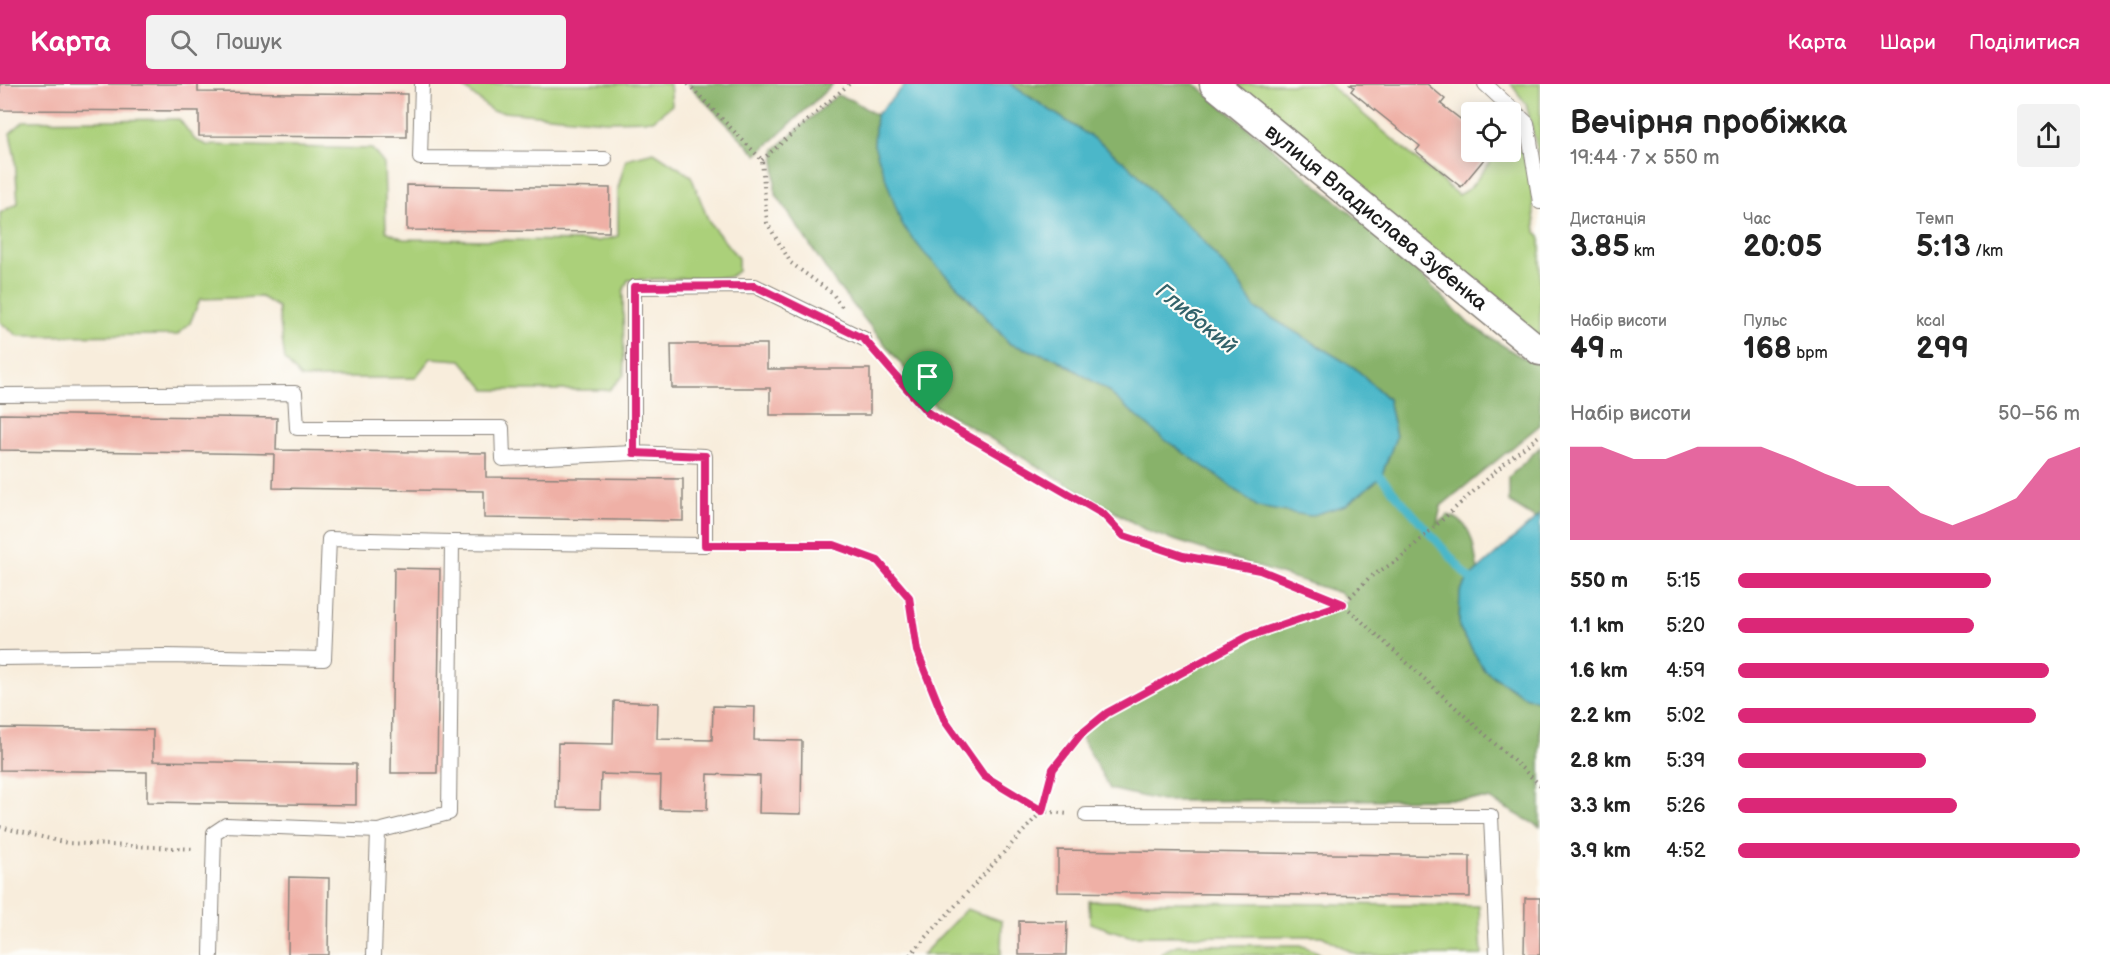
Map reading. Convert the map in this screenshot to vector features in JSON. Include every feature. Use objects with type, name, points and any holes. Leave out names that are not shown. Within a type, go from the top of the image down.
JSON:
[{"type":"street","name":"вулиця Владислава Зубенка","points":[[1214,84],[1540,351]]},
{"type":"lane","points":[[422,84],[420,158],[605,159]]},
{"type":"lane","points":[[1485,84],[1527,123],[1540,202]]},
{"type":"lane","points":[[634,453],[634,287],[755,286],[864,339]]},
{"type":"lane","points":[[0,395],[295,393],[297,428],[502,428],[503,459],[634,453],[705,456],[705,545],[329,539],[324,659],[164,656],[0,658]]},
{"type":"lane","points":[[211,955],[214,833],[226,825],[378,831],[449,813],[452,542]]},
{"type":"lane","points":[[1086,815],[1491,816],[1497,955]]},
{"type":"lane","points":[[374,955],[378,831]]},
{"type":"path","points":[[688,84],[762,160],[766,223],[791,263],[832,293],[864,339],[928,413],[1103,514],[1124,536],[1183,556],[1260,570],[1343,604],[1540,785]]},
{"type":"path","points":[[762,160],[849,84]]},
{"type":"path","points":[[910,955],[1042,811],[1053,769],[1080,735],[1107,713],[1249,636],[1343,604],[1370,577],[1398,560],[1508,460],[1540,435]]},
{"type":"path","points":[[705,545],[834,545],[878,561],[909,597],[917,651],[945,721],[984,776],[1042,811],[1086,815]]},
{"type":"path","points":[[0,827],[67,843],[214,850]]},
{"type":"green space","points":[[460,84],[670,84],[672,105],[653,120],[606,121],[492,111]]},
{"type":"green space","points":[[688,84],[833,84],[757,155]]},
{"type":"green space","points":[[1010,84],[1195,84],[1398,252],[1469,324],[1518,355],[1540,365],[1540,425],[1441,506],[1437,524],[1448,515],[1457,518],[1468,529],[1473,544],[1478,570],[1469,578],[1460,592],[1459,627],[1484,670],[1522,695],[1540,702],[1540,827],[1489,799],[1162,801],[1110,789],[1080,735],[1107,713],[1249,636],[1343,604],[1348,599],[1340,593],[1149,532],[935,406],[836,284],[775,193],[775,149],[837,95],[852,100],[876,115],[874,145],[946,274],[1010,344],[1055,358],[1104,388],[1161,437],[1258,507],[1346,505],[1381,477],[1396,437],[1388,399],[1355,368],[1255,308],[1239,283],[1195,232],[1163,204],[1136,172],[1102,144]]},
{"type":"green space","points":[[1229,84],[1328,84],[1458,195],[1470,188],[1490,162],[1521,162],[1521,152],[1528,158],[1536,232],[1540,237],[1540,343]]},
{"type":"green space","points":[[1511,84],[1540,84],[1540,161],[1526,104]]},
{"type":"green space","points":[[179,119],[195,140],[207,145],[372,149],[384,164],[386,231],[403,239],[599,241],[618,236],[618,188],[626,159],[654,152],[691,176],[709,222],[738,258],[738,271],[729,277],[628,280],[623,292],[624,375],[609,390],[486,390],[461,360],[431,358],[415,378],[301,378],[285,360],[278,307],[261,297],[200,299],[190,323],[177,335],[18,336],[0,322],[0,213],[18,203],[15,158],[10,133],[24,121]]},
{"type":"green space","points":[[1540,447],[1540,515],[1536,519],[1509,502],[1509,477]]},
{"type":"green space","points":[[1089,901],[1479,906],[1482,955],[1357,955],[1322,936],[1129,936],[1090,923]]},
{"type":"green space","points":[[966,909],[1002,921],[1001,955],[922,955]]},
{"type":"green space","points":[[1177,945],[1300,945],[1320,955],[1161,955],[1162,952]]},
{"type":"water","points":[[906,84],[1010,84],[1102,144],[1136,172],[1163,204],[1195,232],[1239,283],[1255,308],[1355,368],[1388,399],[1396,437],[1381,477],[1346,505],[1310,516],[1258,507],[1161,437],[1104,388],[1055,358],[1010,344],[925,254],[902,225],[874,145],[876,115]]},
{"type":"water","points":[[1540,515],[1540,702],[1522,695],[1484,670],[1459,627],[1460,592],[1469,578]]},
{"type":"building","points":[[0,84],[198,84],[198,92],[407,94],[407,137],[199,136],[199,111],[0,110]]},
{"type":"building","points":[[1350,84],[1427,84],[1445,99],[1441,104],[1461,119],[1461,162],[1482,162],[1461,187],[1416,151],[1420,146],[1351,91],[1354,87]]},
{"type":"building","points":[[407,185],[610,188],[609,232],[407,230]]},
{"type":"building","points":[[671,344],[767,344],[767,369],[870,369],[870,415],[770,415],[770,388],[672,388]]},
{"type":"building","points":[[0,414],[277,418],[276,450],[486,453],[486,477],[683,479],[683,521],[484,518],[484,491],[273,488],[274,454],[0,450]]},
{"type":"building","points":[[394,568],[440,569],[437,773],[391,773]]},
{"type":"building","points":[[614,701],[658,703],[657,739],[712,740],[713,706],[755,707],[754,740],[802,741],[801,814],[759,813],[760,776],[708,774],[707,810],[660,809],[661,776],[601,774],[600,809],[557,808],[558,743],[613,744]]},
{"type":"building","points":[[0,728],[153,730],[153,761],[356,764],[356,805],[147,802],[147,772],[0,770]]},
{"type":"building","points":[[1058,850],[1470,856],[1470,897],[1058,892]]},
{"type":"building","points":[[289,877],[329,878],[328,955],[288,955]]},
{"type":"building","points":[[1525,898],[1540,898],[1540,955],[1524,955]]},
{"type":"building","points":[[1019,921],[1067,922],[1066,955],[1019,955]]},
{"type":"waterway","name":"Глибокий","points":[[1374,472],[1381,477],[1469,578]]},
{"type":"route","points":[[755,286],[864,339],[928,413],[1103,514],[1124,536],[1183,556],[1260,570],[1343,604],[1249,636],[1107,713],[1080,735],[1053,769],[1042,811],[984,776],[945,721],[917,651],[909,597],[878,561],[834,545],[705,545],[705,456],[634,453],[634,287],[755,286]]}]
